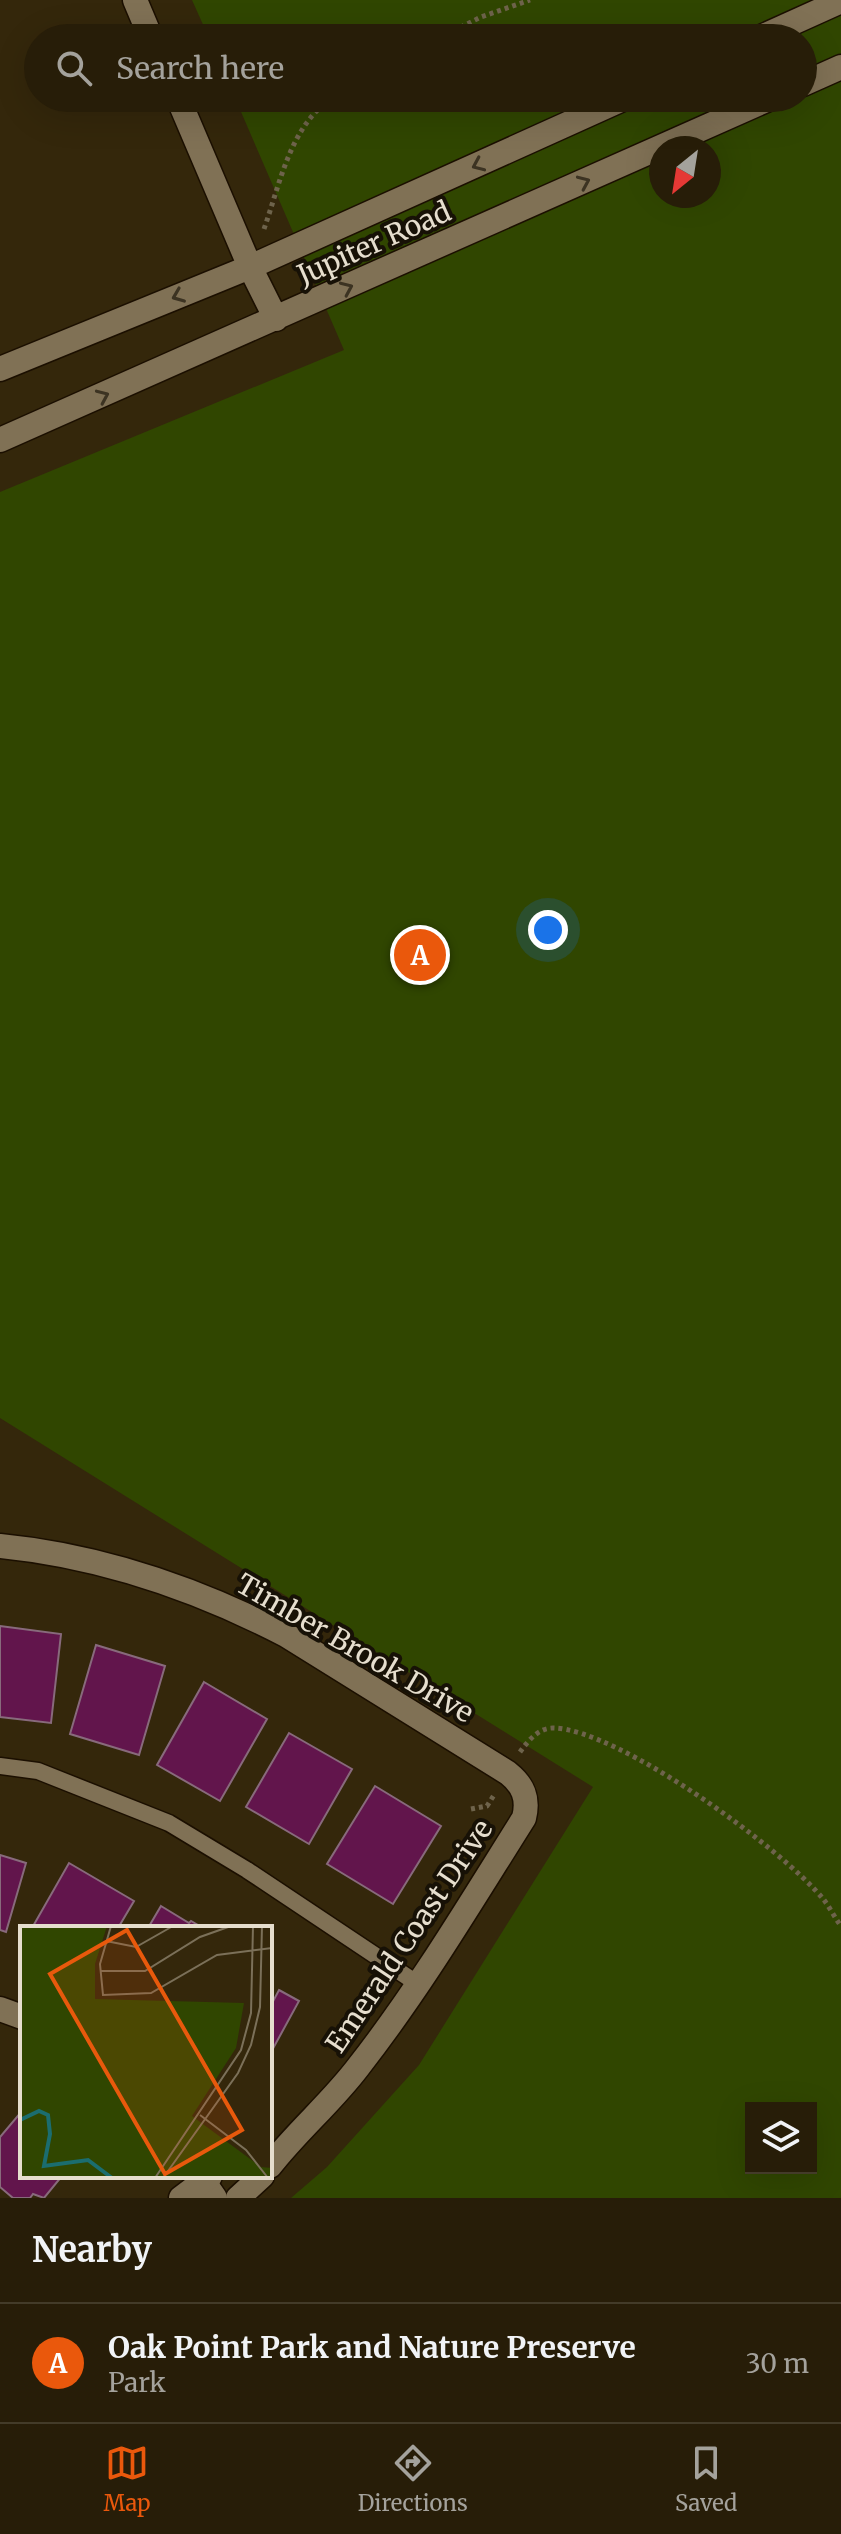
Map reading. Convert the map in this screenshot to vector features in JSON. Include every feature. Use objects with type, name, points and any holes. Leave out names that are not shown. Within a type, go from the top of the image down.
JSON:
[{"type":"main road","points":[[135,0],[145,24]]},
{"type":"main road","points":[[790,24],[841,1]]},
{"type":"main road","points":[[817,78],[841,67]]},
{"type":"main road","points":[[184,112],[250,267],[276,319]]},
{"type":"main road","name":"Jupiter Road","points":[[0,369],[250,267],[594,112]]},
{"type":"main road","name":"Jupiter Road","points":[[0,440],[740,112]]},
{"type":"main road","name":"Timber Brook Drive","points":[[0,1546],[98,1561],[216,1601],[286,1635],[508,1773],[518,1781],[525,1795]]},
{"type":"main road","name":"Emerald Coast Drive","points":[[272,2161],[281,2141],[325,2106],[359,2067],[418,1984],[524,1818],[527,1806],[525,1795]]},
{"type":"main road","points":[[0,2009],[20,2016]]},
{"type":"main road","points":[[238,2198],[260,2178]]},
{"type":"main road","points":[[181,2198],[207,2183]]},
{"type":"lane","points":[[0,1766],[38,1771],[169,1823],[247,1870],[418,1984]]},
{"type":"path","points":[[467,24],[530,0]]},
{"type":"path","points":[[250,267],[293,146],[302,128],[318,112]]},
{"type":"path","points":[[471,1809],[487,1806],[534,1734],[551,1728],[593,1737],[648,1764],[731,1819],[782,1859],[823,1900],[841,1926]]},
{"type":"green space","points":[[192,0],[841,0],[841,2198],[291,2198],[327,2167],[419,2065],[593,1787],[0,1418],[0,492],[344,350],[241,112],[817,112],[817,24],[203,24]]},
{"type":"building","points":[[0,1626],[61,1634],[51,1723],[0,1717]]},
{"type":"building","points":[[96,1645],[165,1666],[139,1755],[70,1734]]},
{"type":"building","points":[[204,1682],[267,1719],[220,1801],[157,1765]]},
{"type":"building","points":[[289,1733],[352,1769],[309,1844],[246,1807]]},
{"type":"building","points":[[375,1786],[441,1826],[393,1904],[327,1864]]},
{"type":"building","points":[[0,1855],[26,1863],[6,1932],[0,1930]]},
{"type":"building","points":[[69,1863],[134,1901],[119,1926],[33,1926]]},
{"type":"building","points":[[161,1906],[200,1926],[149,1926]]},
{"type":"building","points":[[279,1990],[299,2001],[272,2050],[272,2003]]},
{"type":"building","points":[[20,2113],[20,2178],[60,2178],[44,2198],[33,2194],[30,2198],[13,2198],[0,2187],[0,2137]]},
{"type":"place","name":"Oak Point Park and Nature Preserve","points":[[420,955]]}]
